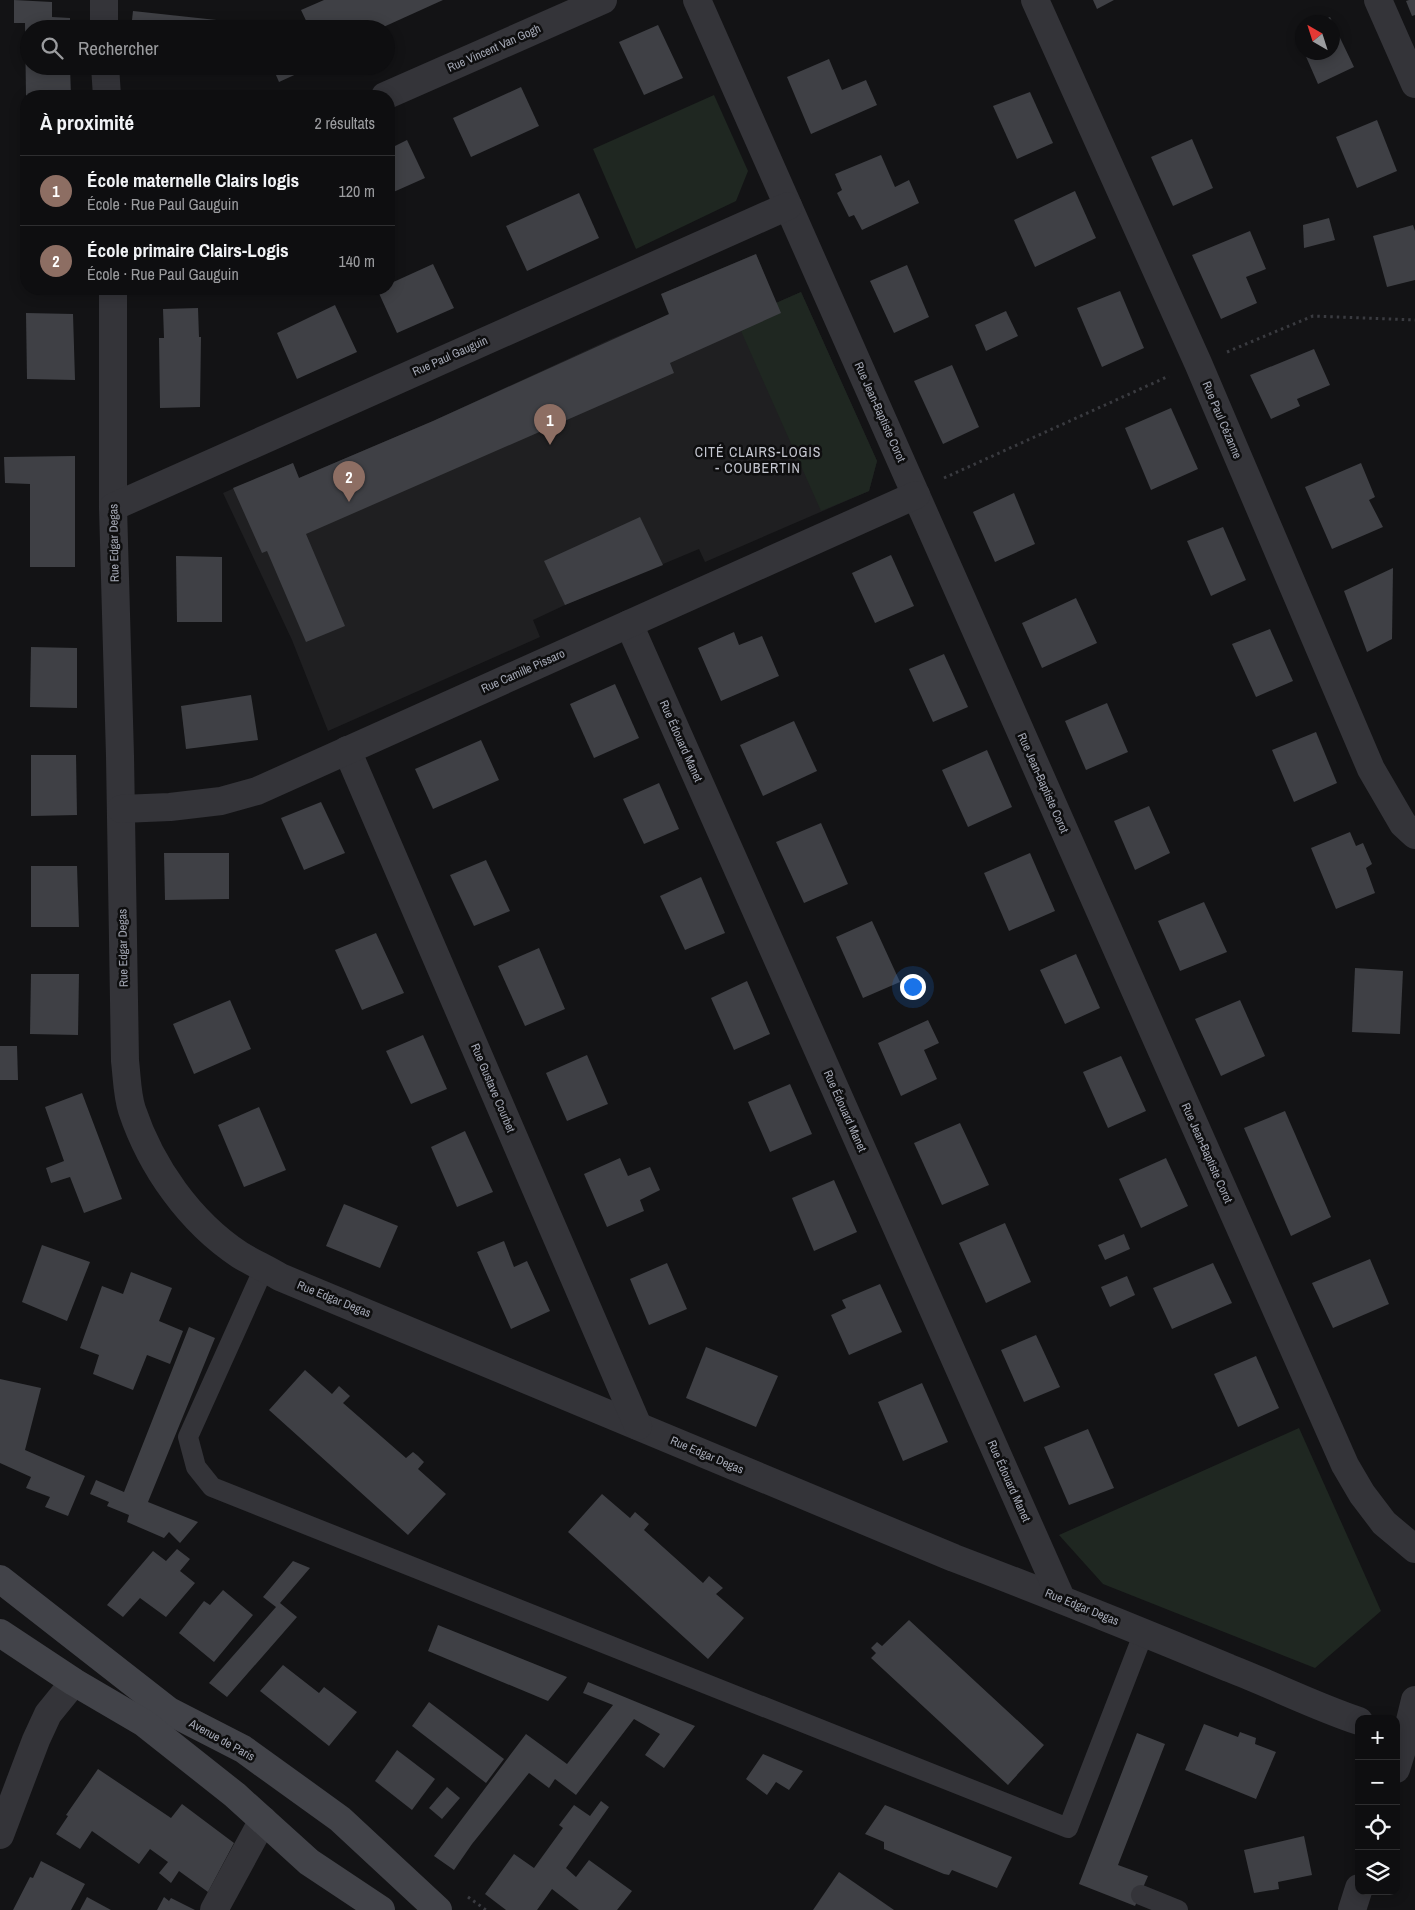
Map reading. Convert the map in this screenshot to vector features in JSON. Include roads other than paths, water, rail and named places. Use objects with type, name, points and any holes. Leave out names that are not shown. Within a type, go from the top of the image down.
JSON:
[{"type":"main road","name":"Avenue de Paris","points":[[0,1579],[169,1711],[243,1749],[340,1819],[438,1910]]},
{"type":"main road","points":[[0,1633],[74,1682],[144,1723],[235,1795],[309,1862],[381,1910]]},
{"type":"street","points":[[104,0],[104,20]]},
{"type":"street","name":"Rue Vincent Van Gogh","points":[[395,92],[603,0]]},
{"type":"street","name":"Rue Jean-Baptiste Corot","points":[[697,0],[1345,1465],[1362,1494],[1384,1523],[1415,1548]]},
{"type":"street","name":"Rue Paul Cézanne","points":[[1035,0],[1198,363],[1371,769],[1404,824],[1415,835]]},
{"type":"street","points":[[1378,0],[1415,84]]},
{"type":"street","points":[[106,75],[107,90]]},
{"type":"street","name":"Rue Paul Gauguin","points":[[113,507],[788,206]]},
{"type":"street","name":"Rue Edgar Degas","points":[[113,295],[113,507],[125,1061],[132,1109],[149,1150],[175,1193],[209,1230],[240,1254],[290,1281],[954,1558],[1061,1598],[1264,1682],[1321,1708],[1355,1720]]},
{"type":"street","name":"Rue Camille Pissaro","points":[[121,809],[170,807],[221,801],[257,791],[916,495]]},
{"type":"street","name":"Rue Édouard Manet","points":[[629,624],[1061,1598]]},
{"type":"street","name":"Rue Gustave Courbet","points":[[347,750],[638,1426]]},
{"type":"street","points":[[0,1835],[36,1740],[48,1714],[74,1682]]},
{"type":"street","points":[[1397,1760],[1401,1736],[1415,1700]]},
{"type":"street","points":[[214,1910],[263,1820]]},
{"type":"street","points":[[1352,1910],[1357,1895]]},
{"type":"lane","points":[[264,1268],[188,1437],[196,1467],[212,1487],[1068,1828],[1144,1632]]},
{"type":"lane","points":[[1141,1895],[1178,1910]]},
{"type":"place","name":"École maternelle Clairs logis","points":[[550,445]]},
{"type":"place","name":"École primaire Clairs-Logis","points":[[349,502]]},
{"type":"district","name":"CITÉ CLAIRS-LOGIS - COUBERTIN","points":[[758,460]]}]
